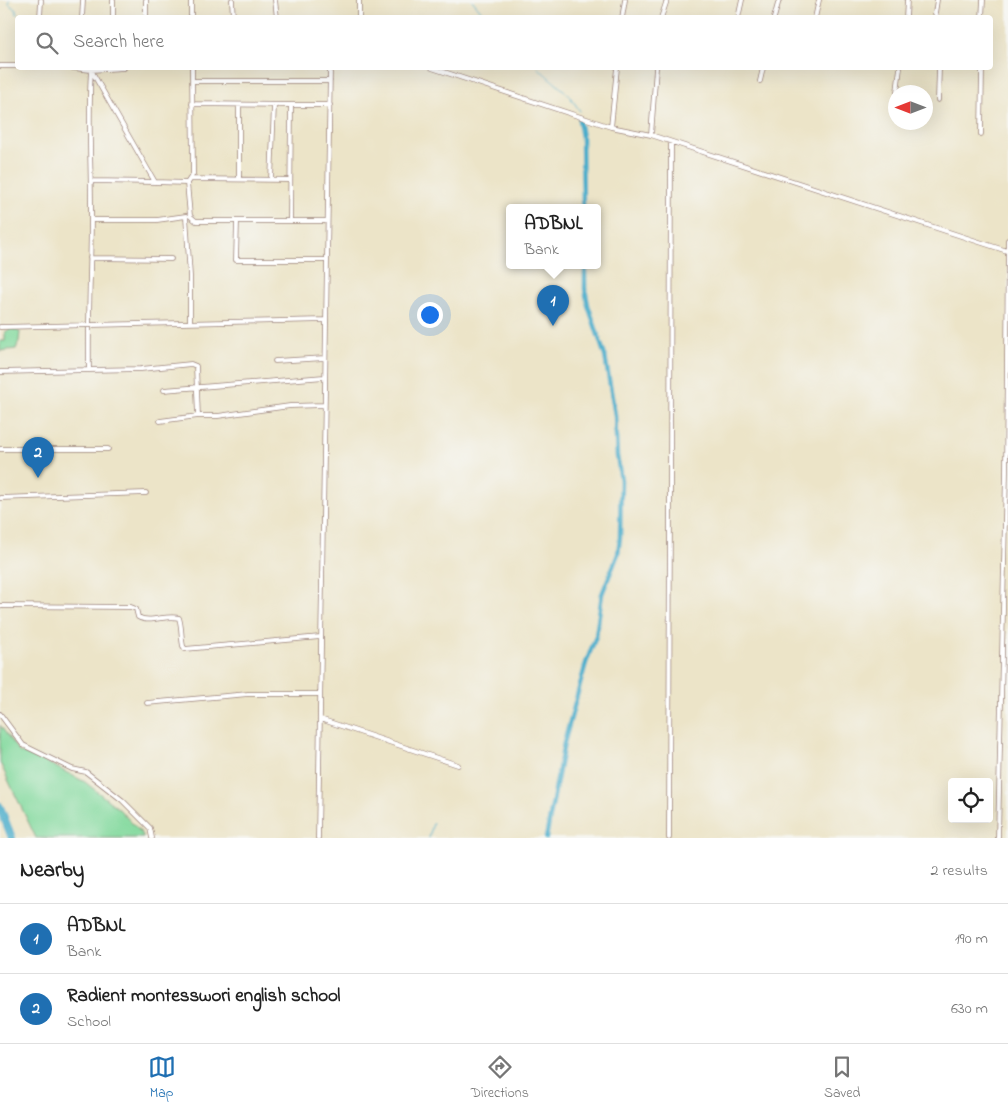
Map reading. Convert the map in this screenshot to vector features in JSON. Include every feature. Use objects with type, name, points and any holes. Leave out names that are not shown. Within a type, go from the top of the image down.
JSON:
[{"type":"street","points":[[40,15],[41,0]]},
{"type":"street","points":[[82,15],[83,0]]},
{"type":"street","points":[[113,0],[113,15]]},
{"type":"street","points":[[146,0],[146,15]]},
{"type":"street","points":[[190,15],[191,0]]},
{"type":"street","points":[[232,0],[233,15]]},
{"type":"street","points":[[275,0],[277,15]]},
{"type":"street","points":[[359,0],[359,15]]},
{"type":"street","points":[[622,15],[625,0]]},
{"type":"street","points":[[663,15],[667,0]]},
{"type":"street","points":[[739,15],[742,0]]},
{"type":"street","points":[[775,15],[778,0]]},
{"type":"street","points":[[816,15],[819,0]]},
{"type":"street","points":[[906,15],[908,0]]},
{"type":"street","points":[[936,15],[937,0]]},
{"type":"street","points":[[982,15],[983,0]]},
{"type":"street","points":[[0,66],[15,66]]},
{"type":"street","points":[[89,370],[91,181],[88,108],[91,70]]},
{"type":"street","points":[[91,70],[154,182]]},
{"type":"street","points":[[190,323],[188,216],[189,181],[193,174],[192,70]]},
{"type":"street","points":[[318,838],[330,70]]},
{"type":"street","points":[[438,70],[611,127],[651,135],[1007,251]]},
{"type":"street","points":[[611,127],[617,70]]},
{"type":"street","points":[[651,135],[656,70]]},
{"type":"street","points":[[760,81],[762,70]]},
{"type":"street","points":[[898,85],[900,70]]},
{"type":"street","points":[[938,100],[939,70]]},
{"type":"street","points":[[981,134],[982,70]]},
{"type":"street","points":[[192,81],[330,81]]},
{"type":"street","points":[[192,104],[330,105]]},
{"type":"street","points":[[239,105],[239,179]]},
{"type":"street","points":[[271,180],[274,105]]},
{"type":"street","points":[[290,221],[291,105]]},
{"type":"street","points":[[670,838],[671,142]]},
{"type":"street","points":[[91,181],[290,180]]},
{"type":"street","points":[[91,220],[157,220],[188,216],[196,221],[327,221]]},
{"type":"street","points":[[237,221],[236,260],[326,260]]},
{"type":"street","points":[[998,838],[1007,472],[1008,240]]},
{"type":"street","points":[[90,258],[172,259]]},
{"type":"street","points":[[0,327],[325,320]]},
{"type":"street","points":[[275,361],[325,358]]},
{"type":"street","points":[[0,372],[141,369],[190,364],[196,366],[197,371],[198,416]]},
{"type":"street","points":[[164,390],[324,377]]},
{"type":"street","points":[[160,421],[198,416],[218,416],[290,406],[324,405]]},
{"type":"street","points":[[0,449],[108,449]]},
{"type":"street","points":[[0,498],[146,493]]},
{"type":"street","points":[[0,606],[131,607],[135,608],[138,617],[145,620],[174,616],[179,618],[181,623],[180,636],[183,646],[186,648],[320,637]]},
{"type":"street","points":[[147,703],[248,694],[320,694]]},
{"type":"street","points":[[0,714],[23,745],[72,769],[86,772],[122,800],[150,828],[152,838]]},
{"type":"street","points":[[320,719],[458,765]]},
{"type":"green space","points":[[12,328],[20,332],[16,349],[0,351],[0,341],[5,341],[5,332]]},
{"type":"green space","points":[[0,725],[19,752],[50,764],[85,782],[119,809],[143,835],[143,838],[36,838],[0,763]]},
{"type":"waterway","points":[[9,0],[9,4],[16,10],[17,14]]},
{"type":"waterway","points":[[472,0],[484,15]]},
{"type":"waterway","points":[[540,70],[568,94],[580,111]]},
{"type":"waterway","points":[[579,120],[582,137],[583,204]]},
{"type":"waterway","points":[[546,838],[564,743],[586,663],[596,636],[602,594],[618,554],[620,537],[621,480],[617,456],[615,415],[605,356],[588,305],[585,289],[585,269]]},
{"type":"waterway","points":[[0,807],[12,838]]},
{"type":"waterway","points":[[429,838],[433,823]]},
{"type":"place","name":"ADBNL","points":[[553,326]]},
{"type":"place","name":"Radient montesswori english school","points":[[38,478]]}]
